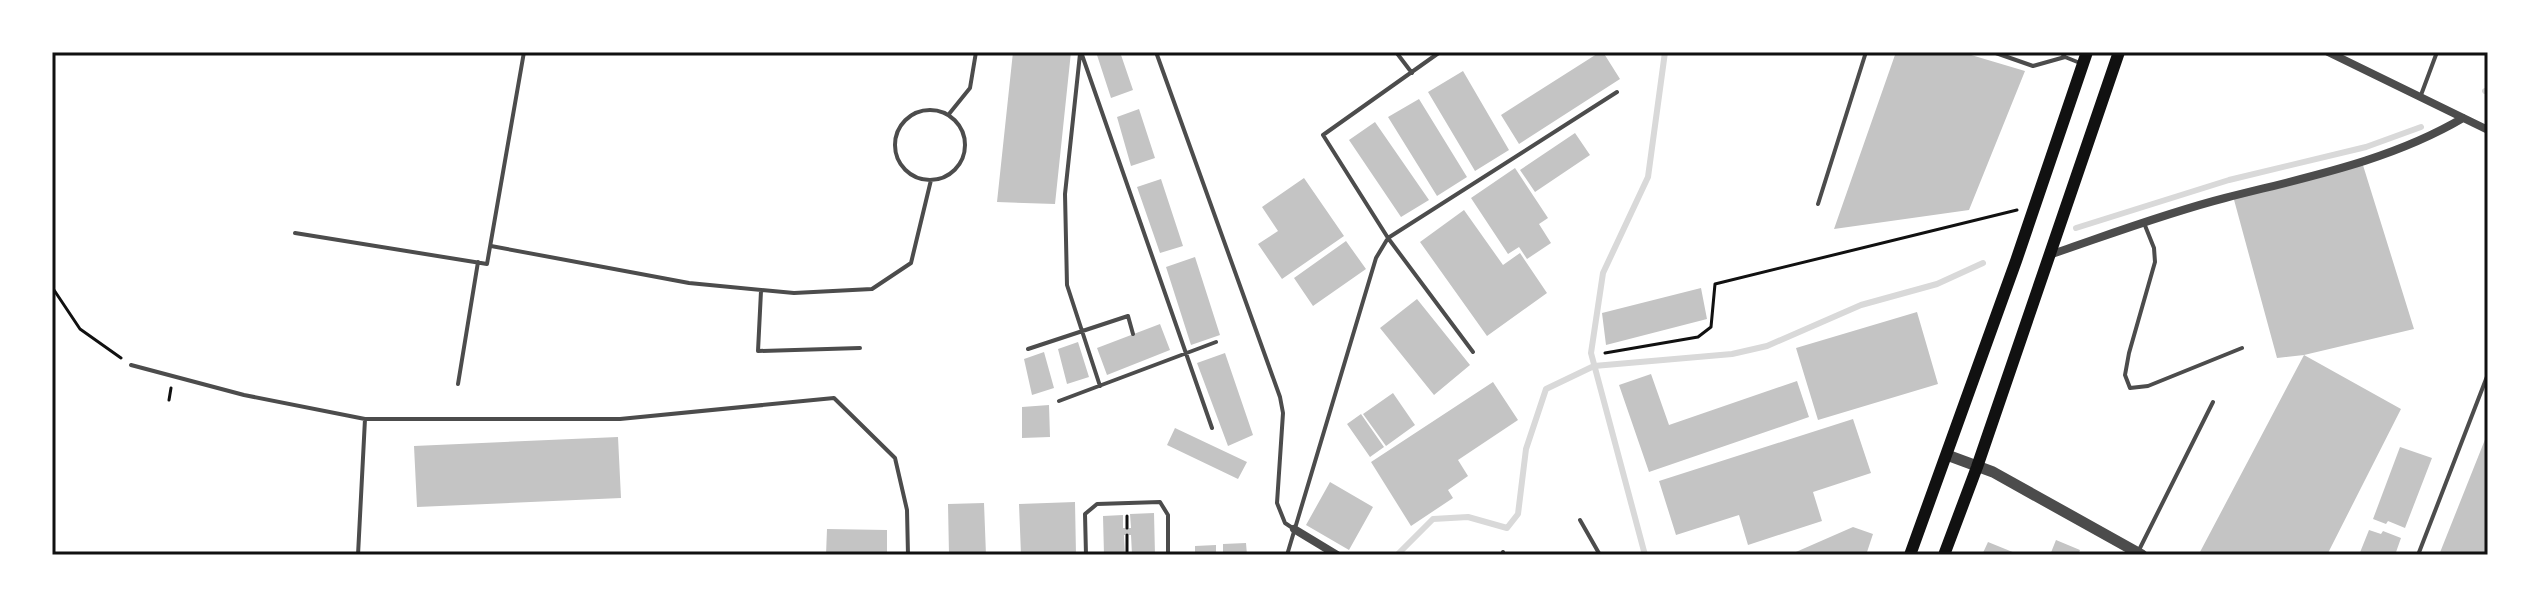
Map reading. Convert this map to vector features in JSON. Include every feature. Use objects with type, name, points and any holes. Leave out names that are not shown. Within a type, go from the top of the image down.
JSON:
[{"type":"main road","points":[[1944,555],[2119,52]]},
{"type":"main road","points":[[1910,555],[2016,261],[2084,58]]},
{"type":"street","points":[[2328,52],[2488,130]]},
{"type":"street","points":[[2049,255],[2144,223],[2384,155],[2433,136],[2463,118]]},
{"type":"street","points":[[1947,455],[1993,472],[2140,554]]},
{"type":"street","points":[[1294,529],[1337,555]]},
{"type":"lane","points":[[295,233],[487,264],[524,52]]},
{"type":"lane","points":[[949,115],[970,88],[976,52]]},
{"type":"lane","points":[[1081,52],[1065,194],[1067,285],[1100,386]]},
{"type":"lane","points":[[1081,52],[1212,428]]},
{"type":"lane","points":[[1156,52],[1280,397],[1283,413],[1277,503],[1285,523],[1294,529]]},
{"type":"lane","points":[[1396,52],[1412,73]]},
{"type":"lane","points":[[1440,52],[1323,135],[1388,238],[1473,352]]},
{"type":"lane","points":[[1818,204],[1866,52]]},
{"type":"lane","points":[[1993,52],[2033,66],[2063,55],[2084,58]]},
{"type":"lane","points":[[2420,97],[2437,52]]},
{"type":"lane","points":[[1287,555],[1376,258],[1388,238],[1617,92]]},
{"type":"lane","points":[[926,109],[949,115],[963,132],[964,154],[952,173],[931,180],[910,173],[901,165],[896,154],[898,130],[905,120],[926,109]]},
{"type":"lane","points":[[491,246],[689,283],[794,293],[872,289],[911,263],[931,180]]},
{"type":"lane","points":[[2144,223],[2154,248],[2155,262],[2129,353],[2125,375],[2130,388],[2148,386],[2242,348]]},
{"type":"lane","points":[[458,384],[478,262]]},
{"type":"lane","points":[[761,291],[758,351],[860,348]]},
{"type":"lane","points":[[1028,349],[1128,316],[1133,334]]},
{"type":"lane","points":[[1059,401],[1216,342]]},
{"type":"lane","points":[[131,365],[244,395],[365,419],[620,419],[834,398],[895,458],[907,510],[908,555]]},
{"type":"lane","points":[[2418,555],[2488,374]]},
{"type":"lane","points":[[2140,554],[2213,402]]},
{"type":"lane","points":[[358,555],[365,419]]},
{"type":"lane","points":[[1086,555],[1085,514],[1090,508],[1097,504],[1160,502],[1168,515],[1168,555]]},
{"type":"lane","points":[[1580,520],[1600,555]]},
{"type":"path","points":[[1605,353],[1698,337],[1711,327],[1715,284],[2033,207]]},
{"type":"path","points":[[52,287],[80,329],[131,365]]},
{"type":"path","points":[[1127,535],[1127,555]]},
{"type":"building","points":[[1013,52],[1071,52],[1055,204],[997,202]]},
{"type":"building","points":[[1096,52],[1120,52],[1133,90],[1111,98]]},
{"type":"building","points":[[1603,52],[1620,79],[1519,144],[1501,115]]},
{"type":"building","points":[[1896,52],[1961,52],[2025,71],[1969,210],[1834,229]]},
{"type":"building","points":[[1463,71],[1509,150],[1475,171],[1428,92]]},
{"type":"building","points":[[1419,99],[1467,177],[1437,196],[1388,117]]},
{"type":"building","points":[[1139,109],[1155,158],[1131,166],[1117,117]]},
{"type":"building","points":[[1375,122],[1429,200],[1401,217],[1349,140]]},
{"type":"building","points":[[1575,133],[1590,155],[1535,192],[1520,170]]},
{"type":"building","points":[[2362,162],[2414,329],[2304,355],[2277,358],[2233,196]]},
{"type":"building","points":[[1515,168],[1548,218],[1539,224],[1551,243],[1527,259],[1519,247],[1508,254],[1471,198]]},
{"type":"building","points":[[1304,178],[1344,236],[1282,279],[1258,244],[1278,231],[1262,207]]},
{"type":"building","points":[[1161,179],[1183,246],[1160,253],[1137,187]]},
{"type":"building","points":[[1464,210],[1503,265],[1520,253],[1547,293],[1487,336],[1420,242]]},
{"type":"building","points":[[1346,241],[1366,269],[1313,306],[1294,278]]},
{"type":"building","points":[[1195,257],[1220,335],[1191,345],[1166,267]]},
{"type":"building","points":[[1701,288],[1707,319],[1606,345],[1602,313]]},
{"type":"building","points":[[1417,299],[1470,365],[1434,395],[1380,328]]},
{"type":"building","points":[[1917,312],[1938,384],[1818,420],[1796,348]]},
{"type":"building","points":[[1160,324],[1170,350],[1107,375],[1097,348]]},
{"type":"building","points":[[1078,342],[1089,377],[1067,384],[1058,349]]},
{"type":"building","points":[[1044,352],[1054,388],[1032,395],[1024,359]]},
{"type":"building","points":[[1225,353],[1253,435],[1228,446],[1197,363]]},
{"type":"building","points":[[2304,355],[2401,409],[2327,555],[2205,555],[2200,552]]},
{"type":"building","points":[[1651,374],[1669,425],[1797,381],[1809,417],[1649,472],[1619,385]]},
{"type":"building","points":[[1493,382],[1518,420],[1458,460],[1468,476],[1448,490],[1453,498],[1411,526],[1371,462]]},
{"type":"building","points":[[1393,393],[1415,425],[1386,446],[1363,414]]},
{"type":"building","points":[[1049,405],[1050,437],[1022,438],[1022,407]]},
{"type":"building","points":[[1361,414],[1384,447],[1370,457],[1347,424]]},
{"type":"building","points":[[1853,419],[1871,473],[1813,492],[1822,521],[1748,545],[1739,515],[1676,535],[1659,481]]},
{"type":"building","points":[[1175,428],[1247,462],[1238,479],[1167,445]]},
{"type":"building","points":[[618,437],[621,498],[417,507],[414,446]]},
{"type":"building","points":[[2486,437],[2488,555],[2439,555]]},
{"type":"building","points":[[2400,447],[2432,458],[2405,528],[2373,519]]},
{"type":"building","points":[[1330,482],[1373,507],[1349,550],[1306,525]]},
{"type":"building","points":[[1075,502],[1076,555],[1021,555],[1019,504]]},
{"type":"building","points":[[984,503],[986,555],[949,555],[948,504]]},
{"type":"building","points":[[1154,513],[1155,555],[1132,555],[1131,535],[1124,535],[1125,555],[1104,555],[1103,516],[1123,515],[1123,528],[1131,528],[1130,514]]},
{"type":"building","points":[[1853,527],[1873,534],[1866,555],[1789,555]]},
{"type":"building","points":[[827,529],[887,530],[887,555],[826,555]]},
{"type":"building","points":[[2369,530],[2381,534],[2383,531],[2401,538],[2395,555],[2359,555]]},
{"type":"building","points":[[2056,540],[2080,550],[2078,555],[2050,555]]},
{"type":"building","points":[[1988,542],[2020,555],[1982,555]]},
{"type":"building","points":[[1246,543],[1247,555],[1223,555],[1223,544]]},
{"type":"building","points":[[1216,545],[1216,555],[1195,555],[1195,546]]},
{"type":"waterway","points":[[1645,555],[1591,353],[1603,273],[1648,177],[1665,52]]},
{"type":"waterway","points":[[2076,228],[2229,180],[2366,147],[2421,127]]},
{"type":"waterway","points":[[1397,555],[1433,519],[1468,517],[1507,528],[1518,514],[1526,449],[1546,389],[1594,366],[1732,354],[1767,346],[1861,305],[1937,284],[1983,263]]}]
